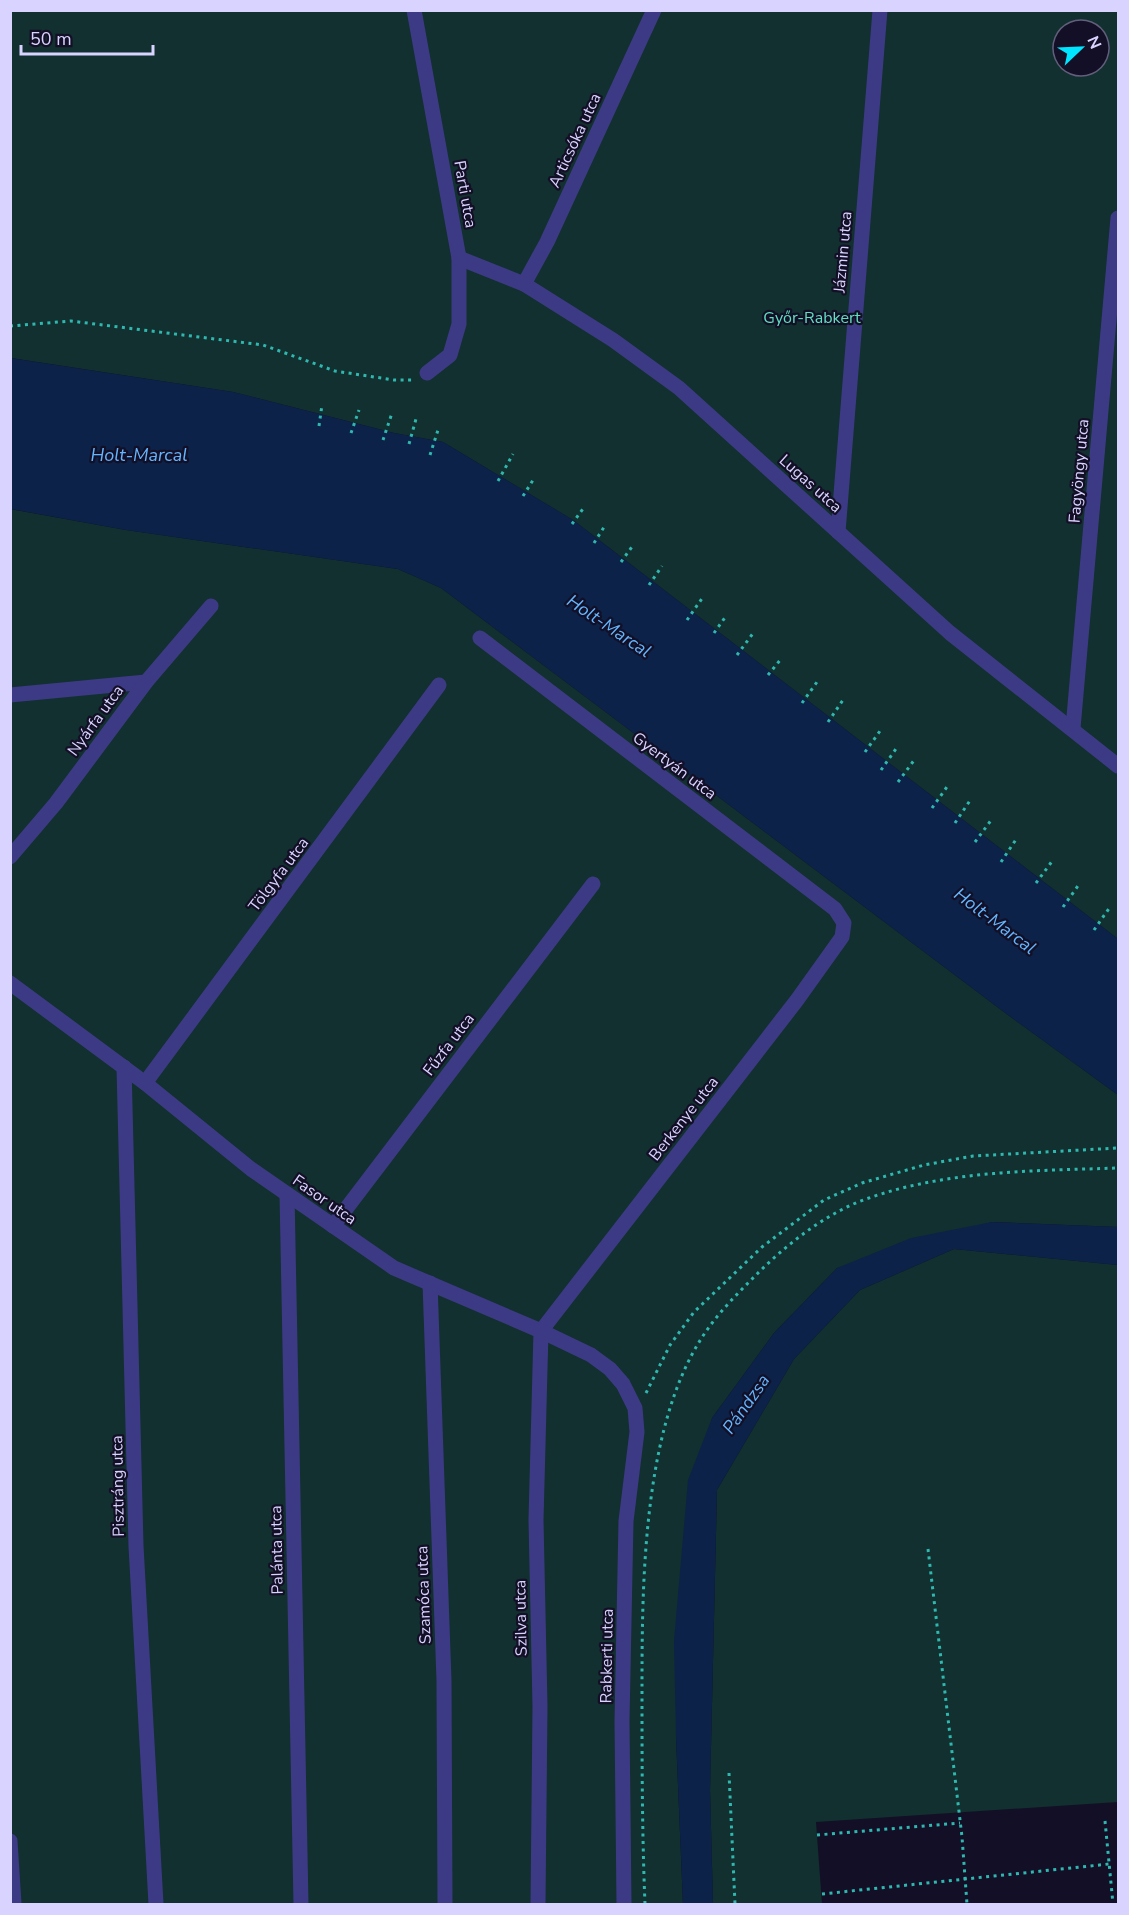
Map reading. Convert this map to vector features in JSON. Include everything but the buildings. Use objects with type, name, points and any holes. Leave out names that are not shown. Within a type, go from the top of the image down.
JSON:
[{"type":"street","name":"Parti utca","points":[[414,10],[459,258],[459,324],[450,355],[427,373]]},
{"type":"street","name":"Articsóka utca","points":[[524,284],[547,242],[654,10]]},
{"type":"street","name":"Jázmin utca","points":[[838,532],[880,10]]},
{"type":"street","name":"Fagyöngy utca","points":[[1072,728],[1119,218]]},
{"type":"street","name":"Lugas utca","points":[[459,258],[524,284],[613,340],[679,388],[950,633],[1119,766]]},
{"type":"street","name":"Nyárfa utca","points":[[10,857],[56,803],[146,682],[211,606]]},
{"type":"street","name":"Gyertyán utca","points":[[480,638],[835,909],[844,923]]},
{"type":"street","points":[[10,695],[146,682]]},
{"type":"street","name":"Tölgyfa utca","points":[[145,1083],[439,685]]},
{"type":"street","name":"Fűzfa utca","points":[[333,1226],[593,884]]},
{"type":"street","name":"Berkenye utca","points":[[541,1331],[796,1000],[842,937],[844,923]]},
{"type":"street","name":"Fasor utca","points":[[10,983],[145,1083],[251,1169],[394,1268],[591,1355],[624,1383],[635,1408]]},
{"type":"street","name":"Pisztráng utca","points":[[124,1067],[136,1546],[156,1905]]},
{"type":"street","name":"Palánta utca","points":[[288,1194],[301,1905]]},
{"type":"street","name":"Szamóca utca","points":[[430,1283],[444,1681],[445,1905]]},
{"type":"street","name":"Szilva utca","points":[[538,1905],[540,1706],[536,1520],[541,1331]]},
{"type":"street","name":"Rabkerti utca","points":[[624,1905],[622,1721],[625,1569],[628,1503],[637,1432],[635,1408]]},
{"type":"street","points":[[10,1841],[14,1905]]},
{"type":"path","points":[[10,326],[71,321],[263,345],[335,371],[393,381],[415,380],[427,373]]},
{"type":"path","points":[[319,426],[322,405]]},
{"type":"path","points":[[351,433],[359,410]]},
{"type":"path","points":[[383,440],[392,413]]},
{"type":"path","points":[[409,444],[416,419]]},
{"type":"path","points":[[430,455],[438,430]]},
{"type":"path","points":[[498,481],[513,454]]},
{"type":"path","points":[[523,496],[536,477]]},
{"type":"path","points":[[572,524],[585,506]]},
{"type":"path","points":[[594,543],[606,525]]},
{"type":"path","points":[[621,562],[634,544]]},
{"type":"path","points":[[649,585],[662,567]]},
{"type":"path","points":[[687,621],[703,597]]},
{"type":"path","points":[[714,633],[726,616]]},
{"type":"path","points":[[737,655],[754,632]]},
{"type":"path","points":[[768,675],[781,659]]},
{"type":"path","points":[[802,703],[817,682]]},
{"type":"path","points":[[828,722],[843,700]]},
{"type":"path","points":[[865,752],[880,731]]},
{"type":"path","points":[[881,770],[898,746]]},
{"type":"path","points":[[898,783],[915,759]]},
{"type":"path","points":[[932,808],[949,784]]},
{"type":"path","points":[[954,823],[971,800]]},
{"type":"path","points":[[975,842],[992,819]]},
{"type":"path","points":[[1001,862],[1017,838]]},
{"type":"path","points":[[1036,883],[1053,860]]},
{"type":"path","points":[[1063,907],[1080,883]]},
{"type":"path","points":[[1094,930],[1110,907]]},
{"type":"path","points":[[635,1408],[649,1390],[670,1345],[694,1312],[762,1247],[824,1200],[862,1183],[898,1171],[944,1161],[973,1156],[1119,1148]]},
{"type":"path","points":[[645,1905],[642,1840],[642,1623],[647,1536],[662,1437],[687,1364],[701,1339],[725,1306],[769,1262],[820,1221],[858,1203],[901,1189],[957,1178],[1011,1172],[1119,1168]]},
{"type":"path","points":[[928,1549],[960,1823],[967,1905]]},
{"type":"path","points":[[729,1773],[735,1905]]},
{"type":"path","points":[[1106,1821],[1113,1905]]},
{"type":"path","points":[[817,1835],[960,1823]]},
{"type":"path","points":[[822,1894],[1109,1864]]},
{"type":"green space","name":"Győr-Rabkert","points":[[10,11],[1118,11],[1118,939],[573,520],[443,442],[394,433],[233,392],[11,358]]},
{"type":"green space","points":[[10,509],[126,530],[398,569],[441,588],[1008,1015],[1118,1095],[1118,1227],[992,1222],[837,1268],[774,1333],[712,1418],[676,1737],[683,1904],[11,1904]]},
{"type":"green space","points":[[954,1249],[1118,1265],[1118,1802],[816,1822],[822,1904],[713,1904],[710,1790],[717,1490],[794,1359],[860,1290]]},
{"type":"water","name":"Holt-Marcal","points":[[10,358],[233,392],[394,433],[443,442],[573,520],[1118,939],[1118,1095],[1008,1015],[441,588],[398,569],[126,530],[11,509]]},
{"type":"water","name":"Pándzsa","points":[[992,1222],[1118,1227],[1118,1265],[954,1249],[860,1290],[794,1359],[717,1490],[710,1790],[713,1904],[683,1904],[674,1641],[688,1480],[712,1418],[774,1333],[837,1268],[911,1238]]}]
